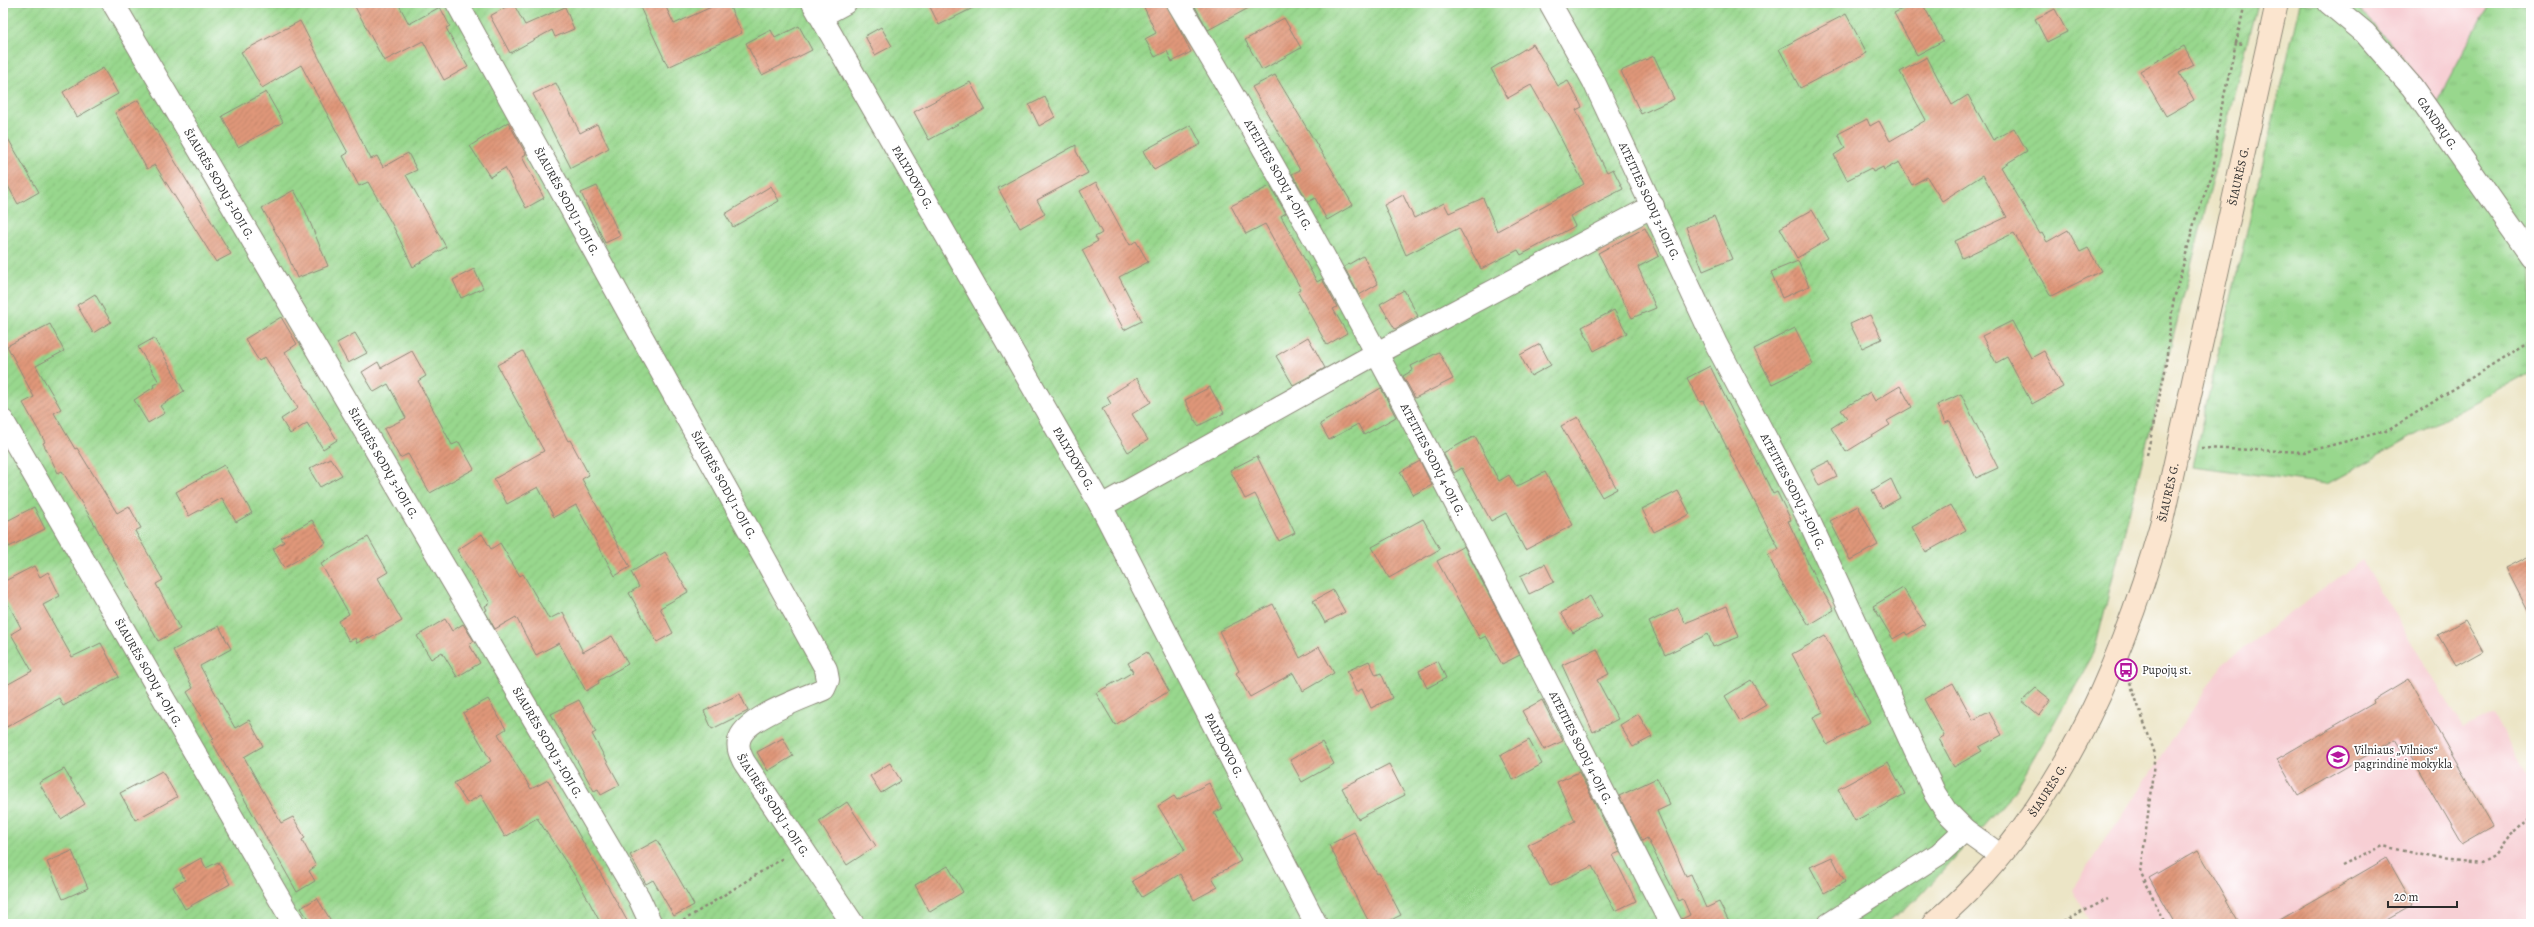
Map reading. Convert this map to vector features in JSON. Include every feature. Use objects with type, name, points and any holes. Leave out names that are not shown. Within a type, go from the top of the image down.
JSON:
[{"type":"main road","name":"ŠIAURĖS G.","points":[[1933,924],[1964,895],[2000,854],[2033,811],[2073,748],[2123,646],[2143,589],[2162,521],[2277,3]]},
{"type":"street","name":"ŠIAURĖS SODŲ 3-IOJI G.","points":[[113,3],[635,891],[651,924]]},
{"type":"street","name":"ŠIAURĖS SODŲ 1-OJI G.","points":[[457,3],[826,669],[828,680],[824,689],[753,722],[742,732],[739,741],[739,750],[744,762],[853,924]]},
{"type":"street","points":[[817,10],[845,3]]},
{"type":"street","name":"ATEITIES SODŲ 4-OJI G.","points":[[1178,3],[1222,75],[1377,353],[1671,924]]},
{"type":"street","name":"ATEITIES SODŲ 3-IOJI G.","points":[[1550,3],[1594,82],[1716,344],[1806,514],[1935,794],[1946,811],[1965,830],[2000,854]]},
{"type":"street","name":"GANDRŲ G.","points":[[2329,3],[2366,33],[2412,87],[2531,256]]},
{"type":"street","name":"PALYDOVO G.","points":[[817,10],[1101,506],[1316,924]]},
{"type":"street","points":[[1101,506],[1377,353],[1653,206]]},
{"type":"street","name":"ŠIAURĖS SODŲ 4-OJI G.","points":[[3,421],[294,924]]},
{"type":"street","points":[[1829,924],[1939,854],[1965,830]]},
{"type":"path","points":[[2147,455],[2165,371],[2173,303],[2195,220],[2213,172],[2220,114],[2245,3]]},
{"type":"path","points":[[2236,43],[2267,49]]},
{"type":"path","points":[[2179,447],[2306,452],[2389,430],[2531,340]]},
{"type":"path","points":[[2128,675],[2155,754],[2141,873],[2165,924]]},
{"type":"path","points":[[2342,866],[2382,846],[2440,859],[2482,863],[2494,856],[2508,837],[2531,816]]},
{"type":"path","points":[[678,924],[785,857],[797,855],[809,859]]},
{"type":"path","points":[[2058,924],[2108,899]]},
{"type":"shaded area","points":[[2353,3],[2489,3],[2437,102],[2396,49]]},
{"type":"shaded area","name":"Vilniaus „Vilnios“ pagrindinė mokykla","points":[[2362,560],[2463,728],[2494,714],[2531,786],[2531,924],[2091,924],[2072,890],[2223,664]]},
{"type":"green space","points":[[3,3],[2257,3],[2094,653],[2015,791],[1919,897],[1885,924],[3,924]]},
{"type":"green space","points":[[2300,3],[2354,4],[2396,49],[2437,102],[2489,3],[2531,3],[2531,371],[2327,484],[2192,466]]},
{"type":"building","points":[[353,3],[398,3],[409,24],[440,7],[450,26],[446,28],[468,67],[444,80],[423,41],[384,61]]},
{"type":"building","points":[[513,3],[525,25],[565,7],[574,29],[555,37],[552,30],[510,53],[490,16]]},
{"type":"building","points":[[638,3],[664,3],[674,24],[720,3],[728,3],[742,33],[668,67]]},
{"type":"building","points":[[928,3],[983,3],[939,25]]},
{"type":"building","points":[[1142,3],[1166,3],[1191,52],[1172,62],[1167,51],[1155,57],[1145,39],[1156,33]]},
{"type":"building","points":[[1193,3],[1258,3],[1208,30]]},
{"type":"building","points":[[1914,3],[1922,3],[1943,41],[1917,55],[1894,13]]},
{"type":"building","points":[[2055,9],[2067,32],[2047,42],[2035,19]]},
{"type":"building","points":[[1846,14],[1867,53],[1800,88],[1779,49]]},
{"type":"building","points":[[1284,18],[1301,48],[1262,70],[1245,40]]},
{"type":"building","points":[[300,21],[371,159],[377,156],[383,167],[408,153],[417,170],[406,175],[446,247],[413,267],[392,224],[368,182],[359,186],[343,156],[348,153],[301,65],[262,88],[241,52]]},
{"type":"building","points":[[799,26],[812,50],[762,75],[746,43],[771,30],[775,38]]},
{"type":"building","points":[[881,27],[892,46],[875,55],[865,36]]},
{"type":"building","points":[[1533,44],[1558,86],[1568,81],[1582,107],[1576,110],[1607,172],[1613,169],[1623,189],[1570,216],[1575,226],[1521,255],[1518,250],[1481,269],[1459,228],[1406,255],[1384,205],[1403,195],[1414,218],[1444,203],[1449,213],[1483,198],[1497,231],[1584,184],[1553,123],[1531,85],[1508,98],[1491,69]]},
{"type":"building","points":[[2184,46],[2194,65],[2179,73],[2194,100],[2166,116],[2140,71]]},
{"type":"building","points":[[1654,56],[1674,99],[1641,114],[1621,71]]},
{"type":"building","points":[[1927,57],[1952,105],[1968,95],[1993,140],[2014,128],[2027,151],[2001,167],[2040,234],[2042,233],[2047,242],[2068,230],[2080,252],[2088,248],[2101,271],[2051,296],[2014,233],[1962,258],[1955,241],[2007,217],[1983,175],[1942,201],[1927,177],[1912,185],[1899,162],[1884,170],[1883,167],[1873,172],[1871,168],[1847,180],[1834,155],[1845,148],[1838,134],[1867,119],[1870,126],[1879,121],[1890,141],[1926,120],[1900,72]]},
{"type":"building","points":[[103,68],[118,94],[77,117],[63,92]]},
{"type":"building","points":[[1275,75],[1353,205],[1327,220],[1315,198],[1308,202],[1292,174],[1300,170],[1252,87]]},
{"type":"building","points":[[970,82],[985,109],[929,140],[914,112]]},
{"type":"building","points":[[556,83],[580,133],[597,124],[609,148],[571,168],[533,94]]},
{"type":"building","points":[[266,92],[283,122],[238,147],[222,116]]},
{"type":"building","points":[[1045,97],[1055,117],[1039,126],[1029,105]]},
{"type":"building","points":[[138,100],[231,254],[216,262],[155,165],[147,169],[115,113]]},
{"type":"building","points":[[508,122],[526,154],[522,157],[544,198],[526,208],[505,168],[490,177],[470,146]]},
{"type":"building","points":[[1191,125],[1201,144],[1154,170],[1143,151]]},
{"type":"building","points":[[3,130],[39,192],[18,204],[3,177]]},
{"type":"building","points":[[1076,145],[1076,151],[1088,173],[1037,200],[1045,214],[1020,228],[998,188]]},
{"type":"building","points":[[1096,182],[1130,245],[1136,241],[1148,262],[1119,277],[1142,321],[1124,330],[1082,250],[1098,241],[1095,237],[1102,233],[1080,191]]},
{"type":"building","points":[[597,186],[620,236],[605,243],[581,193]]},
{"type":"building","points":[[771,186],[779,201],[733,227],[725,214]]},
{"type":"building","points":[[1270,186],[1286,213],[1281,216],[1317,282],[1322,279],[1337,307],[1333,309],[1347,333],[1327,345],[1297,291],[1301,289],[1265,224],[1246,234],[1231,206]]},
{"type":"building","points":[[294,190],[305,210],[328,266],[297,278],[285,249],[262,208]]},
{"type":"building","points":[[1812,210],[1829,239],[1797,258],[1780,228]]},
{"type":"building","points":[[1714,216],[1732,259],[1703,271],[1686,227]]},
{"type":"building","points":[[1645,228],[1659,256],[1638,267],[1656,308],[1632,318],[1598,253]]},
{"type":"building","points":[[1363,256],[1378,284],[1359,295],[1344,267]]},
{"type":"building","points":[[1798,261],[1809,286],[1782,298],[1771,272]]},
{"type":"building","points":[[474,269],[483,288],[461,298],[453,280]]},
{"type":"building","points":[[1404,290],[1418,316],[1395,329],[1380,304]]},
{"type":"building","points":[[95,294],[111,322],[93,333],[77,305]]},
{"type":"building","points":[[1614,310],[1627,333],[1594,351],[1582,327]]},
{"type":"building","points":[[1870,315],[1882,339],[1862,348],[1850,324]]},
{"type":"building","points":[[281,317],[297,344],[285,352],[337,440],[323,449],[307,423],[290,434],[281,419],[298,408],[265,357],[259,361],[245,339]]},
{"type":"building","points":[[2012,321],[2031,358],[2044,351],[2063,387],[2032,404],[2007,357],[1996,363],[1982,336]]},
{"type":"building","points":[[50,324],[64,351],[36,366],[61,409],[54,413],[75,449],[77,448],[117,513],[129,506],[141,528],[135,531],[163,580],[156,584],[180,629],[158,641],[95,525],[62,471],[58,473],[43,443],[45,442],[23,403],[34,397],[7,346]]},
{"type":"building","points":[[1795,328],[1813,364],[1772,384],[1754,349]]},
{"type":"building","points":[[355,333],[367,353],[348,363],[337,343]]},
{"type":"building","points":[[1308,337],[1325,368],[1293,385],[1276,356]]},
{"type":"building","points":[[154,338],[184,391],[160,406],[165,413],[148,423],[134,400],[159,382],[138,347]]},
{"type":"building","points":[[1540,344],[1551,365],[1531,376],[1520,355]]},
{"type":"building","points":[[412,351],[426,376],[418,381],[452,445],[459,442],[474,469],[430,493],[408,454],[400,458],[384,429],[406,418],[388,384],[374,392],[362,372],[378,362],[381,368]]},
{"type":"building","points":[[523,351],[568,441],[570,440],[589,475],[582,479],[630,567],[615,576],[576,505],[554,517],[538,487],[507,504],[494,479],[544,451],[497,365]]},
{"type":"building","points":[[1439,352],[1453,379],[1415,398],[1403,376],[1413,370],[1411,366]]},
{"type":"building","points":[[1710,366],[1773,494],[1777,492],[1791,520],[1788,521],[1818,584],[1834,610],[1809,625],[1780,580],[1768,555],[1779,549],[1703,401],[1700,402],[1687,378]]},
{"type":"building","points":[[1137,378],[1151,402],[1132,414],[1148,440],[1128,452],[1102,409],[1111,404],[1107,397]]},
{"type":"building","points":[[1900,386],[1912,407],[1887,421],[1890,425],[1846,452],[1831,428],[1847,418],[1841,410],[1870,392],[1875,401]]},
{"type":"building","points":[[1210,387],[1224,413],[1198,426],[1185,400]]},
{"type":"building","points":[[1381,388],[1396,417],[1364,435],[1358,424],[1329,440],[1320,424]]},
{"type":"building","points":[[1961,394],[1998,468],[1976,478],[1950,421],[1945,423],[1937,405]]},
{"type":"building","points":[[1578,417],[1617,489],[1602,497],[1561,426]]},
{"type":"building","points":[[1475,436],[1499,481],[1509,475],[1516,487],[1545,472],[1573,525],[1525,550],[1506,513],[1491,521],[1462,468],[1454,473],[1443,453]]},
{"type":"building","points":[[1257,456],[1295,533],[1279,541],[1255,494],[1245,499],[1230,470]]},
{"type":"building","points":[[330,458],[342,475],[320,487],[309,469]]},
{"type":"building","points":[[1420,461],[1432,485],[1413,495],[1400,472]]},
{"type":"building","points":[[1829,461],[1837,477],[1819,486],[1811,470]]},
{"type":"building","points":[[224,465],[252,513],[236,522],[222,498],[189,516],[176,492]]},
{"type":"building","points":[[1891,479],[1900,498],[1882,508],[1872,490]]},
{"type":"building","points":[[1678,491],[1690,514],[1654,532],[1642,509]]},
{"type":"building","points":[[1951,505],[1966,530],[1926,552],[1912,527]]},
{"type":"building","points":[[1858,506],[1878,545],[1850,560],[1830,521]]},
{"type":"building","points":[[34,507],[45,529],[9,547],[3,535],[3,523]]},
{"type":"building","points":[[1423,519],[1440,549],[1389,578],[1372,547]]},
{"type":"building","points":[[312,520],[326,543],[284,568],[273,549],[284,542],[281,538]]},
{"type":"building","points":[[482,534],[491,549],[500,543],[520,576],[523,574],[549,619],[563,612],[583,652],[612,636],[628,664],[598,681],[599,683],[586,691],[559,643],[536,655],[516,617],[495,629],[485,611],[487,610],[485,606],[490,603],[457,550]]},
{"type":"building","points":[[368,537],[388,572],[378,578],[402,621],[369,639],[368,637],[357,643],[355,638],[349,641],[338,621],[349,614],[321,564]]},
{"type":"building","points":[[1464,546],[1520,655],[1502,664],[1486,636],[1480,639],[1437,561]]},
{"type":"building","points":[[665,552],[688,592],[660,608],[673,633],[657,642],[629,593],[639,587],[631,572]]},
{"type":"building","points":[[2531,555],[2531,617],[2506,568]]},
{"type":"building","points":[[1545,564],[1554,582],[1529,594],[1520,576]]},
{"type":"building","points":[[34,566],[40,577],[48,572],[60,596],[43,605],[72,657],[101,643],[119,677],[63,706],[59,698],[3,729],[3,687],[32,671],[11,634],[21,628],[3,594],[3,582]]},
{"type":"building","points":[[1903,588],[1925,624],[1907,635],[1905,632],[1893,639],[1873,606]]},
{"type":"building","points":[[1333,590],[1345,612],[1325,623],[1313,601]]},
{"type":"building","points":[[1590,596],[1602,617],[1573,633],[1561,613]]},
{"type":"building","points":[[1273,604],[1300,658],[1319,647],[1334,673],[1303,691],[1293,673],[1250,697],[1236,673],[1239,671],[1219,631]]},
{"type":"building","points":[[1727,606],[1739,637],[1713,647],[1708,634],[1665,655],[1649,622],[1678,608],[1685,623]]},
{"type":"building","points":[[445,619],[452,631],[463,624],[474,641],[469,644],[480,663],[457,677],[442,652],[431,659],[417,636]]},
{"type":"building","points":[[2465,620],[2483,651],[2456,666],[2438,635]]},
{"type":"building","points":[[219,626],[231,649],[200,666],[235,728],[249,720],[263,746],[244,757],[281,823],[293,817],[305,838],[302,840],[316,866],[309,871],[315,881],[297,892],[211,740],[214,739],[187,692],[193,688],[173,650]]},
{"type":"building","points":[[1825,636],[1870,722],[1827,745],[1813,717],[1823,712],[1792,654]]},
{"type":"building","points":[[1597,649],[1609,674],[1597,680],[1618,719],[1593,732],[1562,665]]},
{"type":"building","points":[[1147,652],[1169,691],[1115,725],[1096,693],[1133,672],[1128,663]]},
{"type":"building","points":[[1369,661],[1376,675],[1381,673],[1392,698],[1371,708],[1362,689],[1356,692],[1347,671]]},
{"type":"building","points":[[1438,661],[1446,678],[1427,688],[1419,671]]},
{"type":"building","points":[[2408,679],[2493,826],[2462,844],[2408,751],[2404,754],[2395,739],[2298,795],[2277,759],[2374,703],[2373,700]]},
{"type":"building","points":[[1751,680],[1766,705],[1740,721],[1725,696]]},
{"type":"building","points":[[1953,683],[1973,720],[1989,712],[2002,735],[1979,747],[1982,751],[1954,767],[1939,739],[1944,736],[1924,699]]},
{"type":"building","points":[[2036,688],[2051,700],[2039,715],[2022,701]]},
{"type":"building","points":[[740,694],[748,711],[712,729],[704,711]]},
{"type":"building","points":[[488,699],[506,729],[498,734],[531,789],[548,780],[629,924],[601,924],[577,879],[537,818],[505,837],[481,795],[467,803],[454,783],[491,761],[463,713]]},
{"type":"building","points":[[579,700],[596,732],[592,734],[620,785],[601,795],[598,789],[594,791],[551,714]]},
{"type":"building","points":[[1542,700],[1563,741],[1544,750],[1522,711]]},
{"type":"building","points":[[1638,714],[1652,737],[1633,747],[1620,725]]},
{"type":"building","points":[[783,738],[793,756],[768,771],[757,752]]},
{"type":"building","points":[[1529,740],[1542,764],[1513,780],[1500,756]]},
{"type":"building","points":[[1322,742],[1334,764],[1302,782],[1290,760]]},
{"type":"building","points":[[1888,762],[1905,794],[1855,821],[1838,789]]},
{"type":"building","points":[[890,763],[901,781],[881,793],[870,776]]},
{"type":"building","points":[[1389,764],[1405,795],[1358,819],[1342,788]]},
{"type":"building","points":[[64,769],[85,804],[61,819],[39,783]]},
{"type":"building","points":[[162,771],[177,797],[135,820],[120,793]]},
{"type":"building","points":[[1579,772],[1620,852],[1613,855],[1636,901],[1615,911],[1592,866],[1550,886],[1528,845],[1575,821],[1557,782]]},
{"type":"building","points":[[1657,778],[1670,805],[1657,811],[1686,876],[1691,874],[1706,908],[1719,902],[1730,924],[1683,924],[1682,919],[1690,915],[1683,899],[1679,901],[1647,838],[1642,841],[1619,796]]},
{"type":"building","points":[[1209,783],[1222,809],[1214,813],[1241,861],[1212,877],[1218,887],[1194,900],[1180,874],[1142,897],[1132,881],[1185,850],[1158,806],[1174,796],[1177,800]]},
{"type":"building","points":[[847,802],[876,846],[847,865],[819,821]]},
{"type":"building","points":[[1354,832],[1377,874],[1379,873],[1401,915],[1383,924],[1370,924],[1329,845]]},
{"type":"building","points":[[657,840],[694,905],[674,916],[653,880],[646,884],[630,855]]},
{"type":"building","points":[[2198,850],[2240,924],[2175,924],[2149,878]]},
{"type":"building","points":[[72,851],[88,888],[63,899],[47,862]]},
{"type":"building","points":[[1832,857],[1845,882],[1824,893],[1810,867]]},
{"type":"building","points":[[201,858],[206,868],[218,862],[230,884],[185,909],[173,887],[185,880],[180,870]]},
{"type":"building","points":[[2387,858],[2413,904],[2378,924],[2273,924]]},
{"type":"building","points":[[948,866],[963,892],[930,912],[915,885]]},
{"type":"building","points":[[317,898],[333,924],[311,924],[301,908]]},
{"type":"place","name":"Pupojų st.","points":[[2126,670]]},
{"type":"place","name":"Vilniaus „Vilnios“ pagrindinė mokykla","points":[[2338,757]]}]
